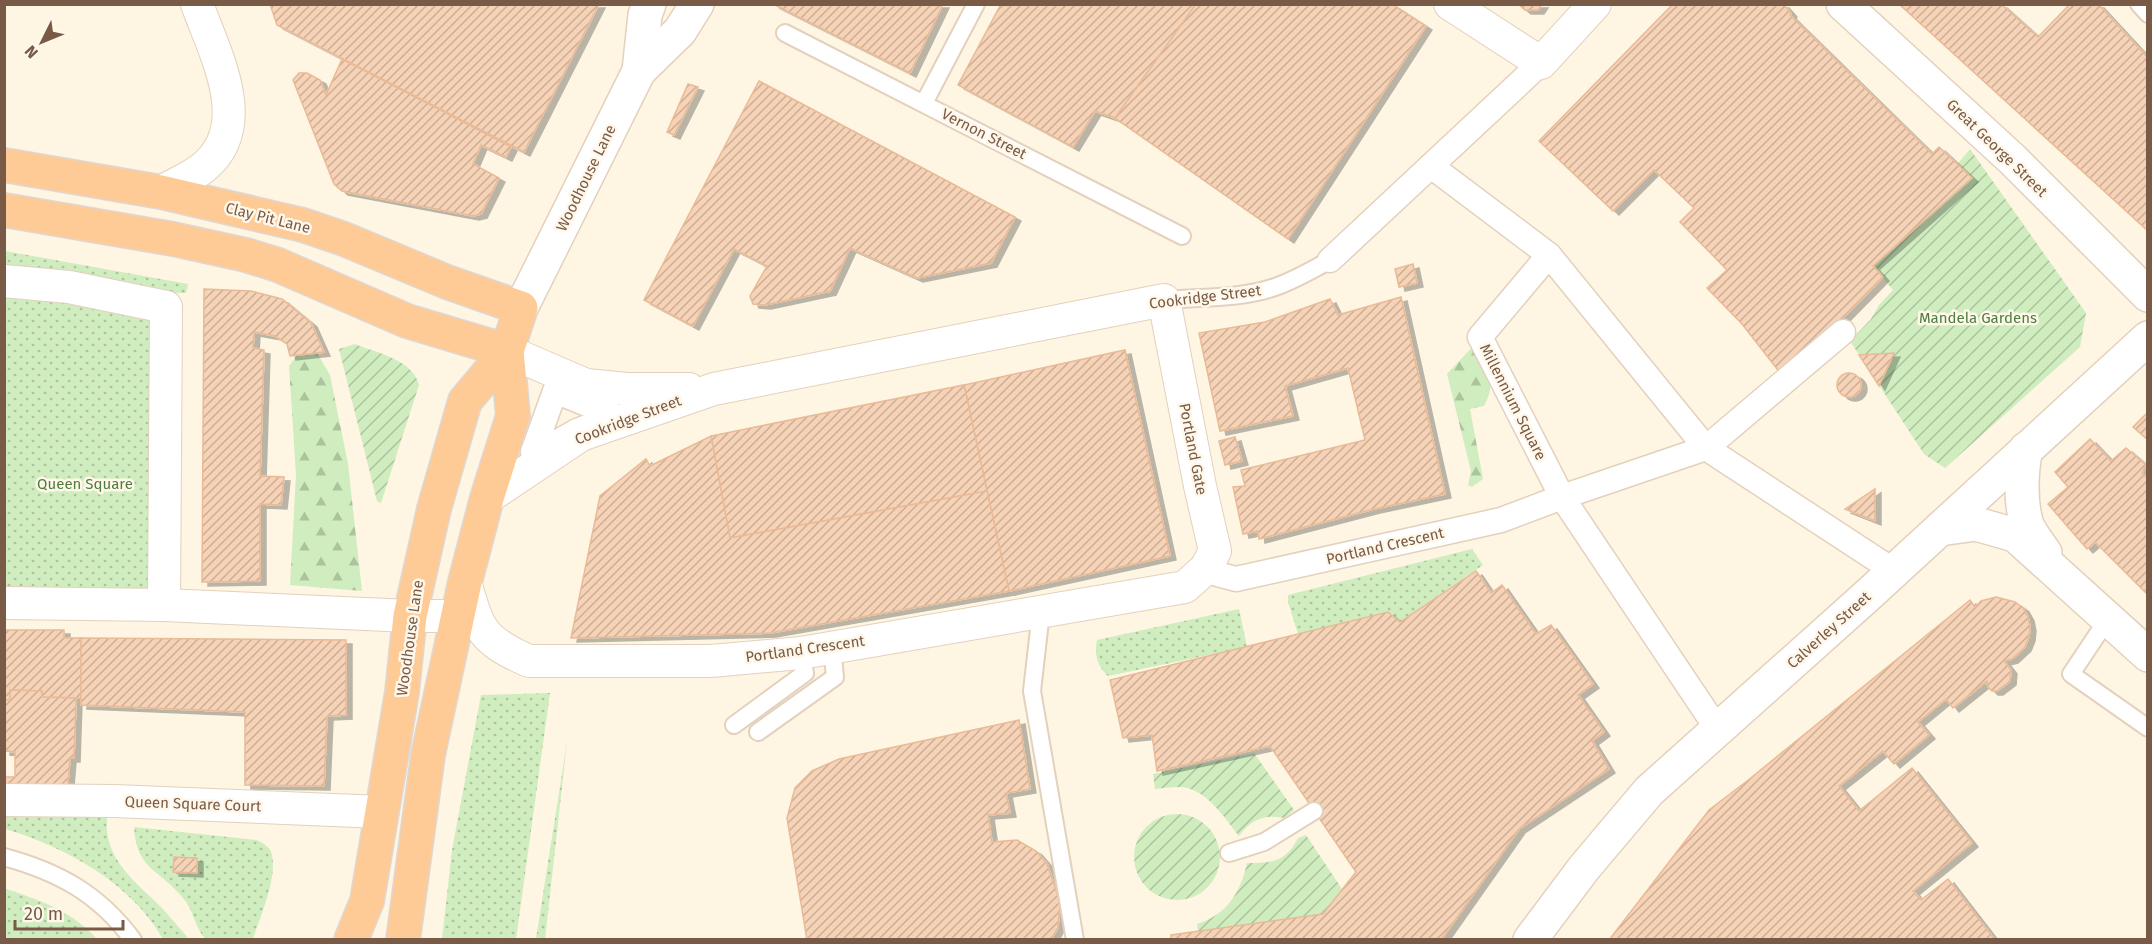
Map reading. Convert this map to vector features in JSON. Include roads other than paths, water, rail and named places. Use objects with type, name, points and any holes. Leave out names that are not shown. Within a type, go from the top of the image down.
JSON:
[{"type":"highway","name":"Clay Pit Lane","points":[[4,165],[161,192],[303,225],[344,239],[437,278],[521,308]]},
{"type":"highway","points":[[4,210],[173,239],[246,255],[278,265],[407,321],[507,351]]},
{"type":"highway","name":"Woodhouse Lane","points":[[351,939],[367,901],[402,692],[410,616],[434,509],[465,401],[507,351],[521,308]]},
{"type":"highway","name":"Woodhouse Lane","points":[[403,939],[428,755],[466,615],[465,582],[487,498],[513,416],[507,351]]},
{"type":"street","points":[[161,192],[204,167],[215,156],[225,136],[230,116],[228,91],[196,4]]},
{"type":"street","name":"Woodhouse Lane","points":[[639,71],[645,15],[649,4]]},
{"type":"street","name":"Woodhouse Lane","points":[[521,308],[639,71],[681,31],[697,4]]},
{"type":"street","points":[[1450,4],[1540,63]]},
{"type":"street","name":"Cookridge Street","points":[[1330,260],[1540,63],[1595,4]]},
{"type":"street","name":"Great George Street","points":[[1843,4],[2012,159],[2148,295]]},
{"type":"street","points":[[1431,165],[1549,255],[1706,448],[1894,571]]},
{"type":"street","name":"Millennium Square","points":[[1549,255],[1480,337],[1562,497],[1718,730]]},
{"type":"street","points":[[4,280],[69,287],[166,307],[164,605]]},
{"type":"street","name":"Cookridge Street","points":[[487,498],[580,435],[714,389],[1164,300]]},
{"type":"street","name":"Portland Gate","points":[[1164,300],[1200,486],[1215,550],[1196,578]]},
{"type":"street","points":[[1562,497],[1706,448],[1843,332]]},
{"type":"street","name":"Calverley Street","points":[[1530,939],[1584,868],[1649,791],[2148,338]]},
{"type":"street","name":"Cookridge Street","points":[[507,351],[586,385],[627,389],[714,389]]},
{"type":"street","points":[[2026,449],[2022,467],[2022,486],[2027,525],[2056,571]]},
{"type":"street","name":"Portland Crescent","points":[[466,615],[503,649],[529,661],[711,661],[801,653],[1041,612],[1217,574],[1236,579],[1501,520],[1562,497]]},
{"type":"street","points":[[1940,529],[1976,524],[2015,535],[2148,655]]},
{"type":"street","points":[[4,603],[164,605],[410,616],[466,615]]},
{"type":"street","name":"Queen Square Court","points":[[4,800],[114,801],[382,813]]},
{"type":"lane","points":[[924,103],[976,4]]},
{"type":"lane","points":[[2139,4],[2148,14]]},
{"type":"lane","name":"Vernon Street","points":[[785,33],[1182,236]]},
{"type":"lane","name":"Cookridge Street","points":[[1164,300],[1240,294],[1273,288],[1301,277],[1330,260]]},
{"type":"lane","points":[[1041,612],[1032,691],[1075,939]]},
{"type":"lane","points":[[2107,620],[2071,674],[2148,728]]},
{"type":"lane","points":[[758,732],[835,677],[832,647]]},
{"type":"lane","points":[[734,725],[805,673],[801,653]]},
{"type":"lane","points":[[1228,853],[1264,842],[1314,810]]},
{"type":"lane","points":[[4,857],[26,863],[72,882],[104,907],[133,939]]},
{"type":"park label","name":"Mandela Gardens","points":[[1978,318]]},
{"type":"park label","name":"Queen Square","points":[[85,484]]}]
